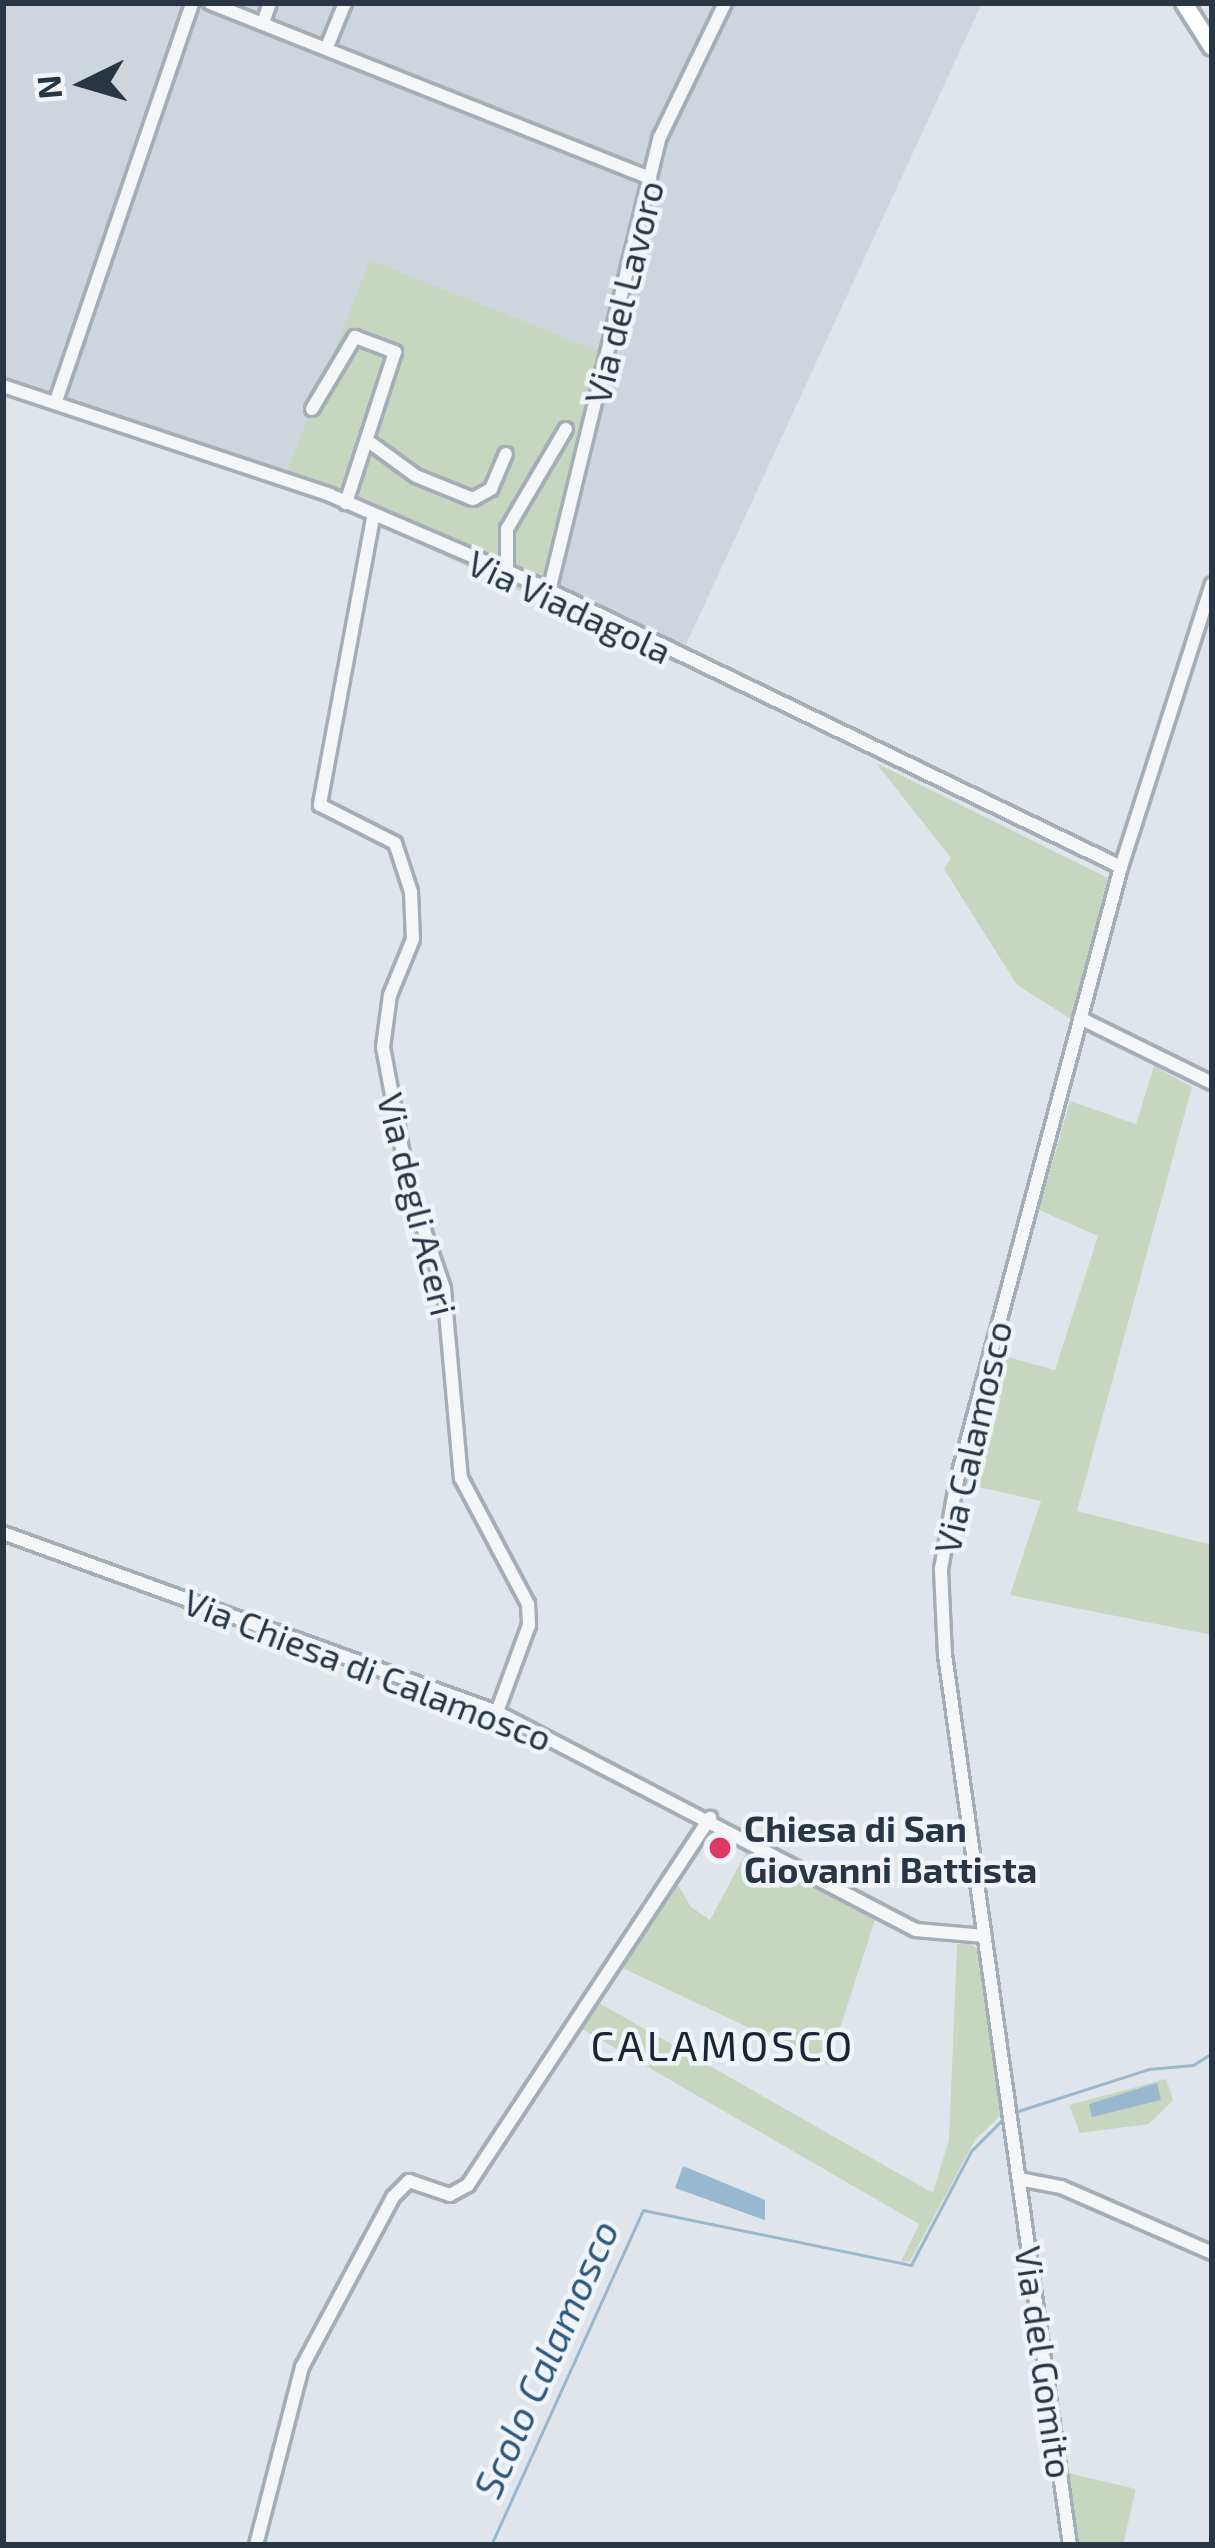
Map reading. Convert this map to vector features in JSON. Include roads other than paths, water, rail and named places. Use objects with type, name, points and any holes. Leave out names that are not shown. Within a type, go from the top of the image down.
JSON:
[{"type":"main road","points":[[1184,3],[1212,47]]},
{"type":"street","points":[[56,401],[192,3]]},
{"type":"street","points":[[210,3],[650,178]]},
{"type":"street","points":[[263,22],[270,3]]},
{"type":"street","points":[[327,47],[345,3]]},
{"type":"street","name":"Via del Lavoro","points":[[549,591],[661,137],[725,3]]},
{"type":"street","points":[[312,409],[353,338],[383,345],[394,357],[346,503]]},
{"type":"street","name":"Via Viadagola","points":[[3,386],[346,503],[549,591],[1121,867]]},
{"type":"street","points":[[506,572],[507,529],[566,429]]},
{"type":"street","points":[[368,441],[416,476],[473,499],[491,489],[506,454]]},
{"type":"street","name":"Via degli Aceri","points":[[373,518],[320,805],[395,843],[411,892],[413,939],[390,995],[383,1046],[407,1181],[444,1289],[461,1478],[528,1604],[529,1625],[497,1712]]},
{"type":"street","name":"Via Calamosco","points":[[1019,2179],[942,1630],[942,1556],[1121,867],[1212,584]]},
{"type":"street","points":[[1080,1018],[1212,1083]]},
{"type":"street","name":"Via Chiesa di Calamosco","points":[[3,1533],[497,1712],[710,1818],[916,1930],[985,1936]]},
{"type":"street","points":[[256,2545],[302,2367],[393,2197],[409,2181],[450,2195],[468,2185],[710,1818]]},
{"type":"street","points":[[1019,2179],[1061,2187],[1212,2253]]},
{"type":"street","name":"Via del Gomito","points":[[1019,2179],[1070,2545]]},
{"type":"water","points":[[1157,2083],[1161,2100],[1092,2117],[1089,2104]]},
{"type":"water","points":[[683,2166],[765,2200],[765,2220],[675,2188]]},
{"type":"waterway","name":"Scolo Calamosco","points":[[1018,2111],[1149,2069],[1193,2065],[1212,2053]]},
{"type":"waterway","name":"Scolo Calamosco","points":[[491,2545],[643,2210],[911,2265],[971,2151],[1003,2119]]},
{"type":"place","name":"Chiesa di San Giovanni Battista","points":[[720,1848]]},
{"type":"district","name":"CALAMOSCO","points":[[723,2044]]}]
